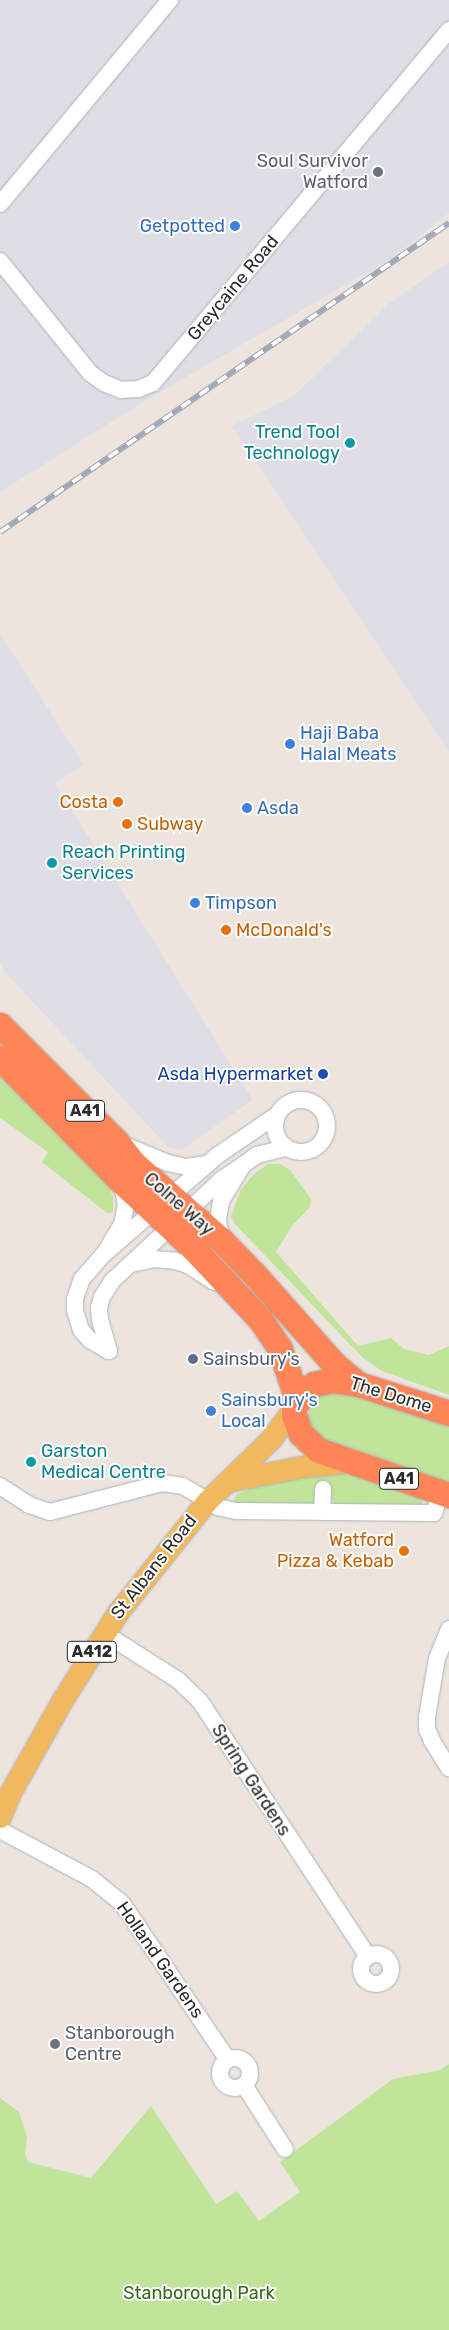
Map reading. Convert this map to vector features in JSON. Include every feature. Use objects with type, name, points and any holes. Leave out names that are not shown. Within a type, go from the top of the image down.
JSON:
[{"type":"highway","name":"Colne Way","points":[[0,1025],[116,1141],[170,1211],[246,1303],[280,1349],[293,1386],[295,1405]]},
{"type":"highway","name":"Colne Way","points":[[0,1058],[120,1180],[222,1241],[256,1276],[334,1364],[358,1384]]},
{"type":"highway","name":"The Dome","points":[[295,1405],[314,1384],[334,1380],[358,1384],[449,1412]]},
{"type":"highway","name":"A41","points":[[295,1405],[297,1425],[305,1439],[318,1450],[445,1494]]},
{"type":"main road","name":"St Albans Road","points":[[0,1817],[10,1793],[63,1699],[104,1633],[133,1592],[206,1501],[271,1440],[295,1405]]},
{"type":"main road","name":"St Albans Road","points":[[229,1481],[298,1467],[350,1462]]},
{"type":"street","points":[[0,204],[170,0]]},
{"type":"street","name":"Greycaine Road","points":[[0,262],[90,373],[104,383],[122,390],[138,389],[153,383],[449,30]]},
{"type":"street","points":[[278,1115],[207,1164],[170,1211],[130,1264],[112,1281],[102,1297],[99,1308],[100,1320],[109,1351],[90,1340],[82,1330],[75,1310],[75,1299],[82,1279],[104,1254],[124,1238],[170,1211],[221,1180],[256,1155],[286,1148],[297,1152],[314,1149],[325,1137],[328,1123],[322,1110],[317,1105],[304,1100],[286,1105],[278,1115],[275,1122],[277,1136],[286,1148]]},
{"type":"street","points":[[116,1141],[168,1163],[187,1167],[207,1164]]},
{"type":"street","points":[[222,1241],[218,1220],[221,1201],[243,1165]]},
{"type":"street","points":[[104,1254],[124,1217],[125,1199],[120,1180]]},
{"type":"street","points":[[130,1264],[154,1259],[188,1265],[246,1303]]},
{"type":"street","points":[[0,1486],[29,1505],[50,1512],[162,1483],[183,1486],[206,1501]]},
{"type":"street","points":[[322,1511],[323,1489]]},
{"type":"street","name":"St Albans Road","points":[[206,1501],[221,1508],[236,1511],[434,1513],[445,1494]]},
{"type":"street","points":[[449,1628],[437,1658],[427,1717],[427,1729],[432,1741],[449,1768]]},
{"type":"street","name":"Spring Gardens","points":[[104,1633],[178,1680],[200,1701],[368,1957]]},
{"type":"street","name":"Holland Gardens","points":[[0,1830],[92,1879],[122,1903],[228,2060],[240,2058],[248,2065],[250,2076],[244,2085],[285,2149]]},
{"type":"shaded area","points":[[0,0],[449,0],[449,213],[392,258],[148,399],[0,492]]},
{"type":"shaded area","points":[[449,262],[449,752],[232,426],[295,395],[387,305]]},
{"type":"shaded area","name":"Reach Printing Services","points":[[0,633],[84,765],[55,783],[253,1100],[181,1150],[168,1147],[5,972],[0,962]]},
{"type":"green space","points":[[0,1076],[106,1181],[113,1197],[113,1212],[107,1213],[42,1162],[48,1152],[0,1118]]},
{"type":"green space","points":[[268,1164],[280,1164],[290,1170],[311,1199],[310,1207],[292,1226],[276,1252],[358,1346],[391,1338],[404,1349],[429,1355],[449,1346],[449,1395],[382,1371],[363,1358],[234,1223],[231,1216],[241,1189],[255,1173]]},
{"type":"green space","points":[[345,1390],[449,1423],[449,1484],[314,1436],[307,1418],[313,1400],[320,1393]]},
{"type":"green space","points":[[335,1472],[367,1478],[422,1498],[422,1504],[421,1506],[335,1504],[331,1499],[331,1484],[316,1485],[317,1499],[309,1507],[233,1503],[236,1495],[264,1482]]},
{"type":"green space","name":"Stanborough Park","points":[[449,2064],[449,2330],[0,2330],[0,2098],[19,2112],[27,2137],[25,2154],[28,2162],[91,2178],[151,2106],[216,2204],[237,2191],[259,2221],[300,2192],[280,2162],[393,2079],[440,2070]]},
{"type":"railway","points":[[0,532],[449,223]]},
{"type":"place","name":"Soul Survivor Watford","points":[[378,172]]},
{"type":"place","name":"Getpotted","points":[[235,226]]},
{"type":"place","name":"Trend Tool Technology","points":[[350,443]]},
{"type":"place","name":"Haji Baba Halal Meats","points":[[290,744]]},
{"type":"place","name":"Costa","points":[[118,802]]},
{"type":"place","name":"Asda","points":[[247,808]]},
{"type":"place","name":"Subway","points":[[127,824]]},
{"type":"place","name":"Reach Printing Services","points":[[52,863]]},
{"type":"place","name":"Timpson","points":[[195,903]]},
{"type":"place","name":"McDonald's","points":[[226,930]]},
{"type":"place","name":"Asda Hypermarket","points":[[323,1074]]},
{"type":"place","name":"Sainsbury's","points":[[193,1359]]},
{"type":"place","name":"Sainsbury's Local","points":[[211,1411]]},
{"type":"place","name":"Garston Medical Centre","points":[[31,1462]]},
{"type":"place","name":"Watford Pizza & Kebab","points":[[404,1551]]},
{"type":"place","name":"Stanborough Centre","points":[[55,2044]]}]
